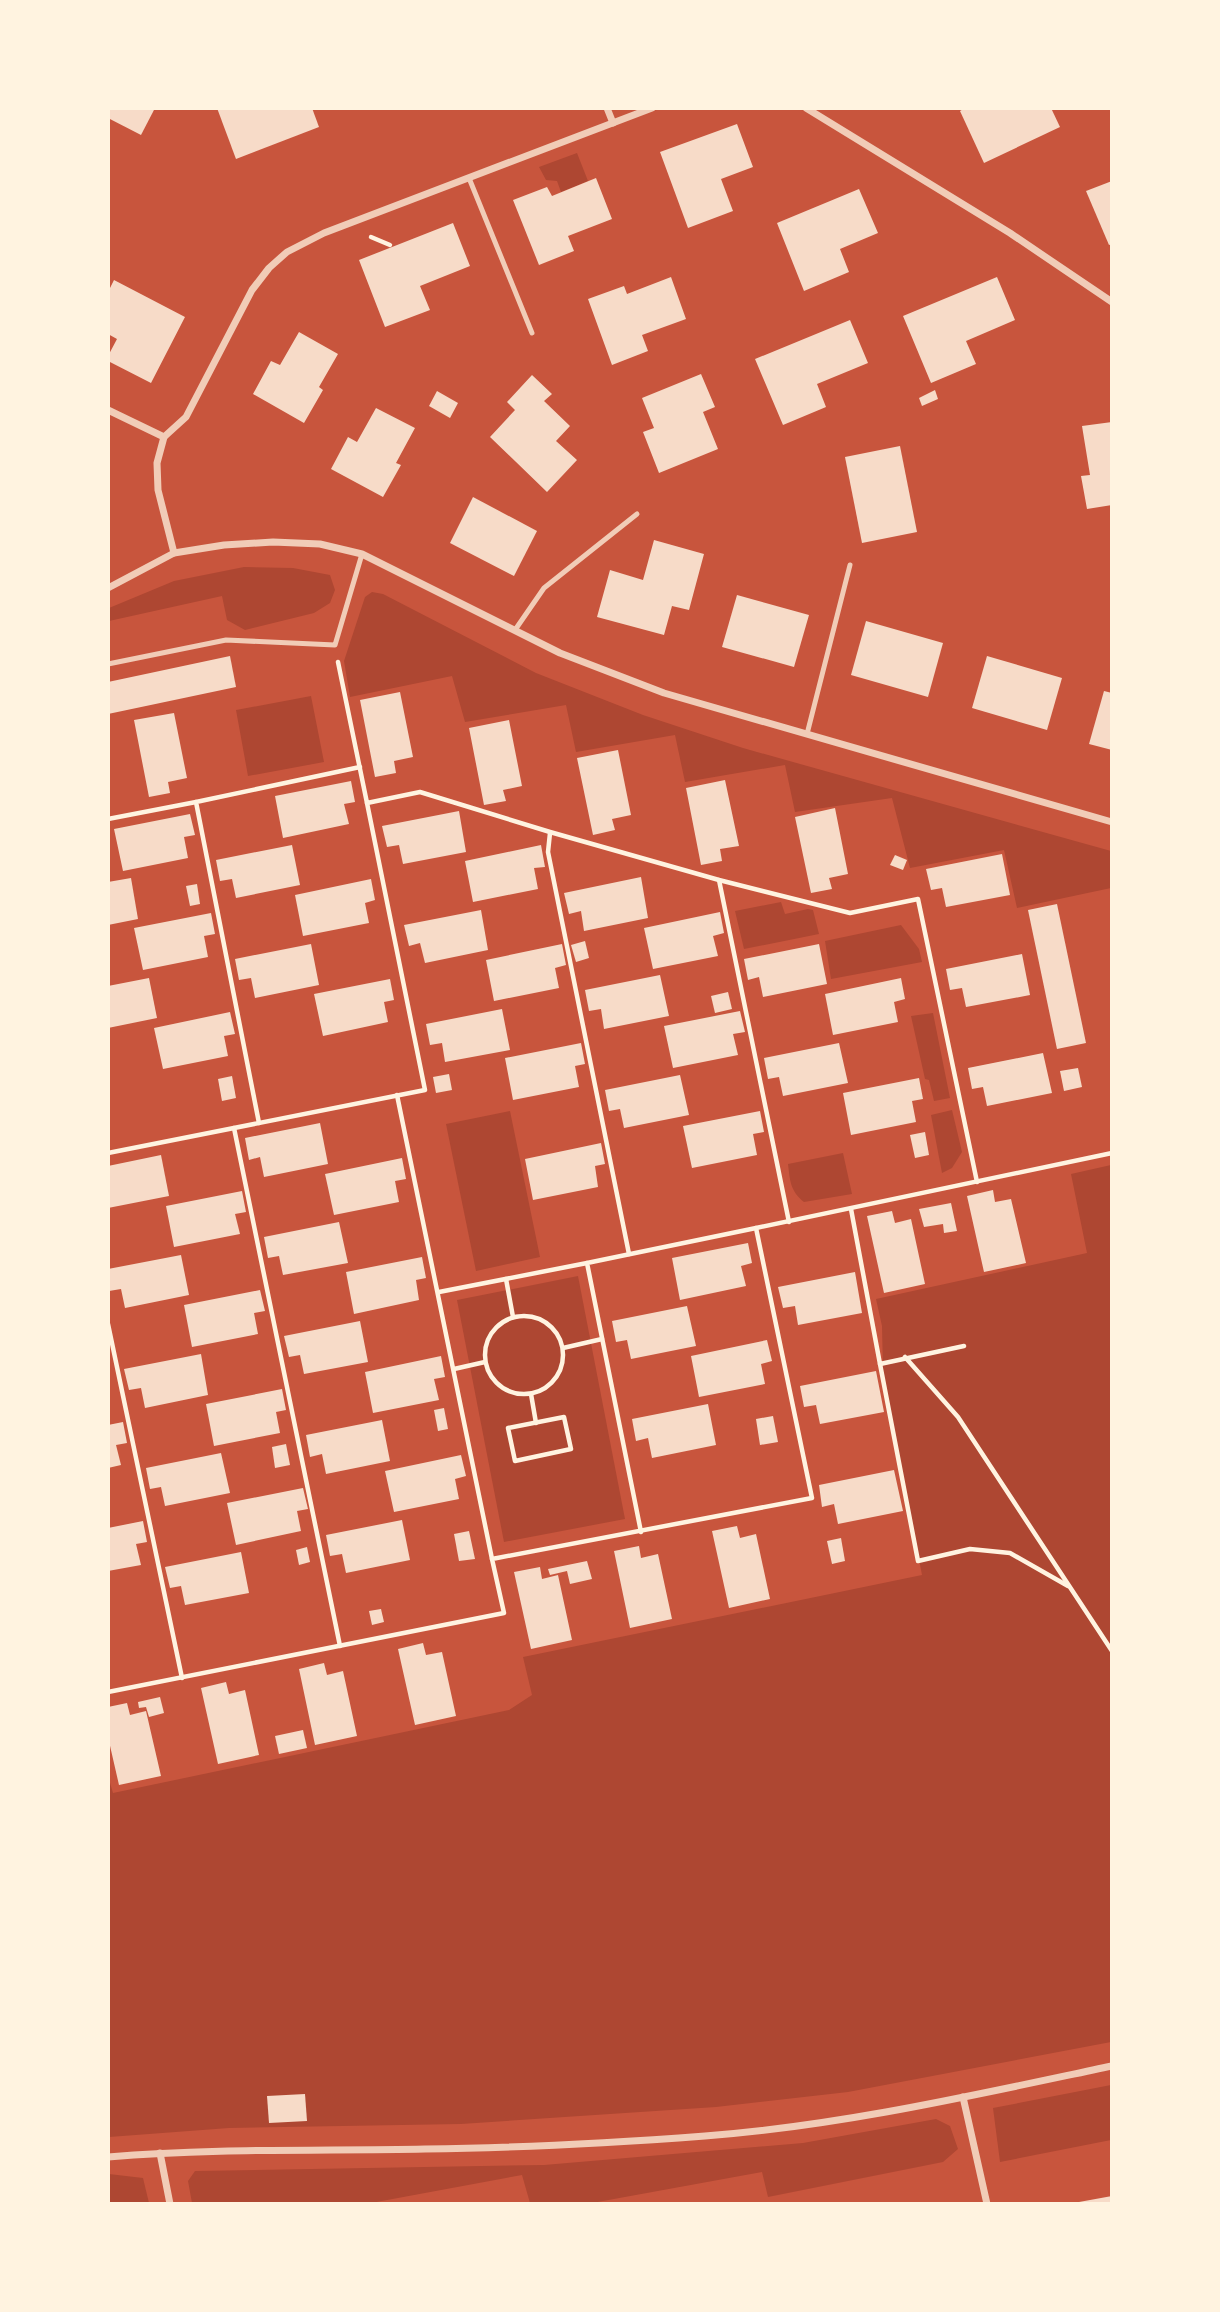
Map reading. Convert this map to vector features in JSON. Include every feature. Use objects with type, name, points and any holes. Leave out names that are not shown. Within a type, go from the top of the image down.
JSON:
[{"type":"street","points":[[607,108],[613,123]]},
{"type":"street","points":[[174,553],[158,490],[157,463],[164,438],[186,417],[252,290],[269,268],[287,252],[324,233],[652,108]]},
{"type":"street","points":[[806,108],[1010,233],[1111,302]]},
{"type":"street","points":[[108,410],[164,438]]},
{"type":"street","points":[[108,589],[174,553],[224,545],[273,542],[320,544],[362,554],[560,653],[664,693],[1111,822]]},
{"type":"street","points":[[108,2157],[160,2153],[426,2149],[708,2136],[789,2127],[963,2097],[1111,2066]]},
{"type":"street","points":[[963,2097],[987,2203]]},
{"type":"street","points":[[160,2153],[170,2203]]},
{"type":"lane","points":[[469,178],[532,333]]},
{"type":"lane","points":[[515,631],[544,588],[637,514]]},
{"type":"lane","points":[[108,664],[226,640],[335,645],[362,554]]},
{"type":"lane","points":[[807,734],[850,565]]},
{"type":"path","points":[[108,1153],[425,1090],[335,645]]},
{"type":"path","points":[[108,820],[360,767]]},
{"type":"path","points":[[367,803],[420,792],[719,880],[850,913],[918,899],[978,1182]]},
{"type":"path","points":[[196,802],[258,1123]]},
{"type":"path","points":[[550,832],[548,852],[629,1254]]},
{"type":"path","points":[[719,880],[789,1222]]},
{"type":"path","points":[[108,1692],[504,1612],[397,1095]]},
{"type":"path","points":[[234,1128],[340,1647]]},
{"type":"path","points":[[439,1292],[789,1222],[1111,1153]]},
{"type":"path","points":[[851,1209],[918,1561],[970,1549],[1010,1553],[1069,1586]]},
{"type":"path","points":[[492,1559],[812,1499],[756,1228]]},
{"type":"path","points":[[587,1263],[641,1532]]},
{"type":"path","points":[[506,1279],[513,1317]]},
{"type":"path","points":[[528,1316],[544,1321],[556,1332],[563,1348],[562,1365],[554,1380],[531,1394],[514,1393],[504,1389],[491,1377],[485,1362],[484,1350],[489,1335],[501,1322],[513,1317],[528,1316]]},
{"type":"path","points":[[108,1324],[182,1678]]},
{"type":"path","points":[[563,1348],[602,1339]]},
{"type":"path","points":[[880,1364],[964,1346]]},
{"type":"path","points":[[905,1357],[958,1417],[1111,1650]]},
{"type":"path","points":[[454,1369],[485,1362]]},
{"type":"path","points":[[531,1394],[536,1423]]},
{"type":"path","points":[[564,1417],[571,1449],[515,1461],[508,1428],[536,1423],[564,1417]]},
{"type":"shaded area","points":[[577,153],[588,181],[561,192],[557,181],[546,180],[539,167]]},
{"type":"shaded area","points":[[244,567],[293,568],[330,575],[335,590],[330,603],[314,613],[245,630],[227,620],[222,596],[109,621],[109,608],[174,581]]},
{"type":"shaded area","points":[[372,592],[383,594],[536,673],[643,715],[743,748],[1111,851],[1111,888],[1017,908],[1004,850],[910,868],[892,798],[795,812],[785,765],[685,782],[675,735],[576,752],[566,705],[465,722],[452,676],[350,697],[344,661],[365,597]]},
{"type":"shaded area","points":[[311,696],[324,762],[248,776],[236,710]]},
{"type":"shaded area","points":[[781,902],[785,914],[813,910],[819,934],[744,949],[735,911]]},
{"type":"shaded area","points":[[901,925],[919,949],[922,962],[831,979],[825,941]]},
{"type":"shaded area","points":[[933,1013],[950,1098],[934,1101],[929,1080],[925,1079],[911,1016]]},
{"type":"shaded area","points":[[952,1110],[962,1152],[952,1168],[942,1173],[931,1115]]},
{"type":"shaded area","points":[[510,1111],[540,1257],[476,1271],[446,1124]]},
{"type":"shaded area","points":[[843,1153],[852,1194],[804,1202],[799,1198],[790,1180],[788,1164]]},
{"type":"shaded area","points":[[1111,1165],[1111,2042],[848,2092],[716,2107],[461,2124],[229,2128],[109,2137],[108,1776],[113,1793],[509,1710],[532,1695],[523,1657],[922,1575],[883,1371],[882,1326],[876,1299],[1087,1253],[1071,1174]]},
{"type":"shaded area","points":[[578,1276],[625,1519],[504,1542],[457,1300]]},
{"type":"shaded area","points":[[1111,2085],[1111,2140],[1000,2162],[993,2108]]},
{"type":"shaded area","points":[[936,2119],[950,2126],[958,2149],[943,2162],[768,2197],[762,2172],[592,2203],[530,2203],[522,2175],[371,2203],[192,2203],[188,2181],[195,2171],[544,2165],[803,2143]]},
{"type":"shaded area","points":[[109,2174],[143,2178],[149,2203],[109,2203]]},
{"type":"building","points":[[108,108],[155,108],[141,135],[108,118]]},
{"type":"building","points":[[217,108],[312,108],[319,127],[236,159]]},
{"type":"building","points":[[965,108],[1051,108],[1060,127],[984,163],[960,111]]},
{"type":"building","points":[[737,124],[753,167],[721,179],[733,211],[688,228],[660,152]]},
{"type":"building","points":[[596,178],[612,219],[568,236],[574,251],[539,265],[513,200],[547,187],[552,196]]},
{"type":"building","points":[[1112,181],[1112,244],[1109,245],[1086,191]]},
{"type":"building","points":[[859,189],[878,233],[840,249],[849,272],[804,291],[777,223]]},
{"type":"building","points":[[453,223],[470,266],[420,286],[430,310],[385,327],[359,260]]},
{"type":"building","points":[[671,277],[686,319],[642,335],[648,351],[612,365],[588,299],[624,286],[627,294]]},
{"type":"building","points":[[997,277],[1015,320],[966,341],[976,364],[931,383],[903,316]]},
{"type":"building","points":[[114,280],[185,317],[151,383],[108,361],[117,339],[108,334],[108,292]]},
{"type":"building","points":[[850,320],[868,363],[817,384],[826,407],[783,425],[755,359]]},
{"type":"building","points":[[299,332],[338,354],[319,387],[323,390],[304,423],[253,394],[271,361],[280,365]]},
{"type":"building","points":[[701,374],[715,407],[703,412],[718,449],[659,473],[643,432],[654,428],[642,398]]},
{"type":"building","points":[[532,375],[552,394],[544,401],[570,426],[556,441],[577,460],[547,492],[490,437],[515,410],[507,402]]},
{"type":"building","points":[[935,390],[938,399],[922,406],[919,398]]},
{"type":"building","points":[[437,391],[458,403],[450,418],[429,406]]},
{"type":"building","points":[[376,408],[415,428],[396,463],[401,465],[383,497],[331,469],[348,437],[357,442]]},
{"type":"building","points":[[1112,422],[1112,505],[1087,509],[1081,476],[1090,475],[1082,426]]},
{"type":"building","points":[[900,446],[917,532],[862,543],[845,457]]},
{"type":"building","points":[[473,497],[537,531],[514,576],[450,543]]},
{"type":"building","points":[[654,540],[704,554],[689,610],[672,606],[664,635],[597,617],[610,570],[643,580]]},
{"type":"building","points":[[737,595],[809,615],[794,667],[722,647]]},
{"type":"building","points":[[866,621],[943,643],[928,697],[851,675]]},
{"type":"building","points":[[230,656],[236,687],[108,714],[108,682]]},
{"type":"building","points":[[987,656],[1062,678],[1047,730],[972,708]]},
{"type":"building","points":[[1104,691],[1112,693],[1112,750],[1089,744]]},
{"type":"building","points":[[400,692],[413,757],[394,761],[396,773],[375,777],[360,700]]},
{"type":"building","points":[[174,713],[187,778],[168,782],[170,793],[149,797],[134,720]]},
{"type":"building","points":[[509,720],[522,786],[503,790],[506,801],[484,805],[469,728]]},
{"type":"building","points":[[618,750],[631,815],[612,819],[615,830],[593,835],[577,758]]},
{"type":"building","points":[[725,780],[739,846],[720,849],[722,861],[701,865],[686,788]]},
{"type":"building","points":[[351,781],[355,802],[344,804],[349,824],[283,838],[275,796]]},
{"type":"building","points":[[835,808],[848,874],[829,878],[832,889],[811,893],[795,817]]},
{"type":"building","points":[[459,811],[466,852],[403,864],[399,845],[387,847],[382,826]]},
{"type":"building","points":[[190,814],[195,835],[184,837],[188,858],[123,871],[114,829]]},
{"type":"building","points":[[292,845],[300,885],[236,898],[232,879],[220,881],[216,860]]},
{"type":"building","points":[[541,845],[545,867],[534,868],[538,889],[473,902],[465,861]]},
{"type":"building","points":[[1002,854],[1010,895],[946,907],[942,888],[931,890],[926,869]]},
{"type":"building","points":[[895,855],[907,860],[903,870],[890,865]]},
{"type":"building","points":[[641,877],[648,918],[584,931],[581,911],[569,914],[564,893]]},
{"type":"building","points":[[131,878],[138,919],[108,925],[108,882]]},
{"type":"building","points":[[371,879],[375,900],[365,903],[369,923],[303,936],[295,895]]},
{"type":"building","points":[[197,884],[200,904],[190,906],[186,886]]},
{"type":"building","points":[[1057,904],[1086,1043],[1057,1049],[1028,910]]},
{"type":"building","points":[[481,910],[488,950],[425,963],[420,943],[409,946],[404,925]]},
{"type":"building","points":[[720,912],[724,933],[713,936],[718,956],[653,969],[644,928]]},
{"type":"building","points":[[211,913],[215,934],[204,936],[208,957],[143,970],[134,928]]},
{"type":"building","points":[[585,941],[589,958],[576,962],[571,945]]},
{"type":"building","points":[[311,944],[319,985],[255,998],[251,978],[239,980],[235,959]]},
{"type":"building","points":[[562,944],[566,965],[555,968],[559,988],[494,1001],[486,960]]},
{"type":"building","points":[[819,944],[827,984],[763,997],[759,977],[748,980],[744,959]]},
{"type":"building","points":[[1022,954],[1030,995],[966,1007],[962,988],[950,990],[946,969]]},
{"type":"building","points":[[660,975],[669,1016],[604,1029],[601,1009],[589,1011],[585,990]]},
{"type":"building","points":[[149,978],[157,1018],[108,1028],[108,986]]},
{"type":"building","points":[[901,978],[905,999],[894,1002],[898,1022],[833,1035],[825,994]]},
{"type":"building","points":[[390,979],[394,1000],[384,1002],[388,1022],[323,1036],[314,994]]},
{"type":"building","points":[[728,992],[732,1009],[715,1013],[711,996]]},
{"type":"building","points":[[502,1009],[510,1050],[445,1062],[442,1043],[430,1045],[426,1024]]},
{"type":"building","points":[[740,1011],[745,1032],[733,1034],[738,1055],[673,1068],[664,1026]]},
{"type":"building","points":[[230,1012],[235,1034],[224,1036],[228,1056],[163,1069],[154,1028]]},
{"type":"building","points":[[581,1043],[585,1064],[575,1066],[579,1087],[513,1100],[505,1058]]},
{"type":"building","points":[[839,1043],[848,1083],[783,1096],[779,1077],[768,1079],[764,1058]]},
{"type":"building","points":[[1043,1053],[1052,1093],[987,1106],[983,1087],[972,1089],[968,1068]]},
{"type":"building","points":[[1078,1068],[1082,1087],[1064,1091],[1060,1071]]},
{"type":"building","points":[[449,1074],[452,1090],[436,1093],[433,1077]]},
{"type":"building","points":[[680,1075],[689,1115],[624,1128],[620,1109],[609,1111],[605,1090]]},
{"type":"building","points":[[232,1076],[236,1098],[222,1101],[218,1079]]},
{"type":"building","points":[[919,1078],[923,1099],[912,1101],[916,1122],[851,1135],[843,1093]]},
{"type":"building","points":[[760,1111],[764,1132],[753,1134],[757,1155],[692,1168],[683,1126]]},
{"type":"building","points":[[320,1123],[328,1164],[264,1177],[260,1157],[249,1160],[245,1138]]},
{"type":"building","points":[[925,1132],[929,1155],[915,1158],[910,1135]]},
{"type":"building","points":[[601,1143],[605,1164],[595,1166],[598,1187],[533,1200],[525,1159]]},
{"type":"building","points":[[161,1155],[169,1196],[108,1208],[108,1166]]},
{"type":"building","points":[[402,1158],[406,1179],[395,1181],[399,1202],[334,1215],[325,1174]]},
{"type":"building","points":[[993,1190],[995,1202],[1011,1199],[1026,1263],[984,1272],[967,1196]]},
{"type":"building","points":[[242,1191],[246,1212],[235,1214],[240,1234],[174,1247],[166,1206]]},
{"type":"building","points":[[951,1203],[957,1231],[944,1233],[943,1224],[924,1227],[919,1209]]},
{"type":"building","points":[[892,1211],[895,1223],[911,1219],[925,1284],[884,1293],[867,1216]]},
{"type":"building","points":[[339,1222],[348,1263],[283,1275],[279,1256],[268,1258],[264,1237]]},
{"type":"building","points":[[748,1243],[752,1263],[741,1266],[746,1286],[680,1300],[672,1258]]},
{"type":"building","points":[[181,1255],[189,1295],[125,1308],[121,1289],[109,1291],[108,1269]]},
{"type":"building","points":[[422,1257],[426,1278],[416,1280],[419,1300],[354,1314],[346,1272]]},
{"type":"building","points":[[855,1272],[862,1313],[798,1325],[795,1306],[783,1308],[778,1287]]},
{"type":"building","points":[[260,1290],[265,1311],[254,1313],[258,1334],[192,1347],[184,1305]]},
{"type":"building","points":[[687,1306],[696,1346],[631,1359],[627,1340],[616,1342],[612,1321]]},
{"type":"building","points":[[360,1321],[368,1362],[304,1374],[300,1355],[289,1357],[284,1336]]},
{"type":"building","points":[[767,1340],[772,1361],[761,1364],[765,1384],[699,1397],[691,1356]]},
{"type":"building","points":[[201,1354],[208,1395],[145,1408],[141,1388],[129,1390],[124,1369]]},
{"type":"building","points":[[441,1356],[445,1377],[434,1379],[439,1400],[373,1413],[365,1372]]},
{"type":"building","points":[[876,1371],[884,1412],[820,1424],[816,1405],[804,1407],[800,1386]]},
{"type":"building","points":[[282,1389],[286,1410],[276,1412],[280,1433],[214,1446],[206,1404]]},
{"type":"building","points":[[708,1404],[716,1445],[652,1458],[648,1438],[636,1441],[632,1419]]},
{"type":"building","points":[[444,1408],[448,1429],[438,1431],[434,1410]]},
{"type":"building","points":[[773,1416],[778,1442],[760,1445],[756,1419]]},
{"type":"building","points":[[382,1420],[390,1461],[326,1474],[322,1454],[310,1457],[306,1435]]},
{"type":"building","points":[[123,1422],[127,1443],[116,1445],[121,1465],[108,1468],[108,1425]]},
{"type":"building","points":[[286,1444],[290,1465],[275,1468],[272,1447]]},
{"type":"building","points":[[221,1453],[230,1493],[165,1506],[161,1487],[150,1489],[146,1468]]},
{"type":"building","points":[[461,1455],[466,1476],[455,1479],[459,1499],[394,1512],[385,1471]]},
{"type":"building","points":[[894,1470],[903,1511],[838,1524],[834,1504],[822,1507],[819,1485]]},
{"type":"building","points":[[303,1488],[308,1509],[297,1511],[301,1531],[236,1545],[227,1503]]},
{"type":"building","points":[[402,1520],[410,1560],[346,1573],[342,1554],[330,1556],[326,1535]]},
{"type":"building","points":[[143,1521],[147,1542],[136,1544],[141,1565],[108,1571],[108,1528]]},
{"type":"building","points":[[737,1526],[740,1538],[756,1534],[770,1599],[729,1608],[712,1531]]},
{"type":"building","points":[[469,1531],[475,1559],[459,1561],[454,1534]]},
{"type":"building","points":[[841,1538],[845,1561],[832,1564],[827,1541]]},
{"type":"building","points":[[639,1546],[641,1558],[658,1554],[672,1619],[630,1628],[614,1551]]},
{"type":"building","points":[[307,1547],[310,1562],[299,1565],[296,1550]]},
{"type":"building","points":[[241,1552],[249,1593],[185,1605],[181,1586],[170,1588],[165,1567]]},
{"type":"building","points":[[587,1561],[592,1579],[570,1584],[567,1571],[550,1575],[548,1569]]},
{"type":"building","points":[[540,1567],[542,1579],[558,1575],[572,1640],[531,1649],[514,1572]]},
{"type":"building","points":[[381,1609],[384,1622],[372,1625],[369,1611]]},
{"type":"building","points":[[423,1643],[426,1655],[442,1652],[456,1716],[415,1725],[398,1649]]},
{"type":"building","points":[[324,1663],[327,1675],[343,1671],[357,1736],[315,1745],[299,1669]]},
{"type":"building","points":[[226,1682],[229,1694],[245,1690],[259,1755],[218,1764],[201,1688]]},
{"type":"building","points":[[160,1697],[164,1713],[149,1717],[146,1707],[139,1708],[138,1702]]},
{"type":"building","points":[[127,1703],[130,1715],[146,1711],[161,1776],[119,1785],[108,1737],[108,1707]]},
{"type":"building","points":[[303,1730],[307,1748],[279,1754],[275,1736]]},
{"type":"building","points":[[305,2094],[307,2121],[269,2123],[267,2096]]},
{"type":"building","points":[[1112,2196],[1112,2204],[1079,2204],[1079,2202]]}]
